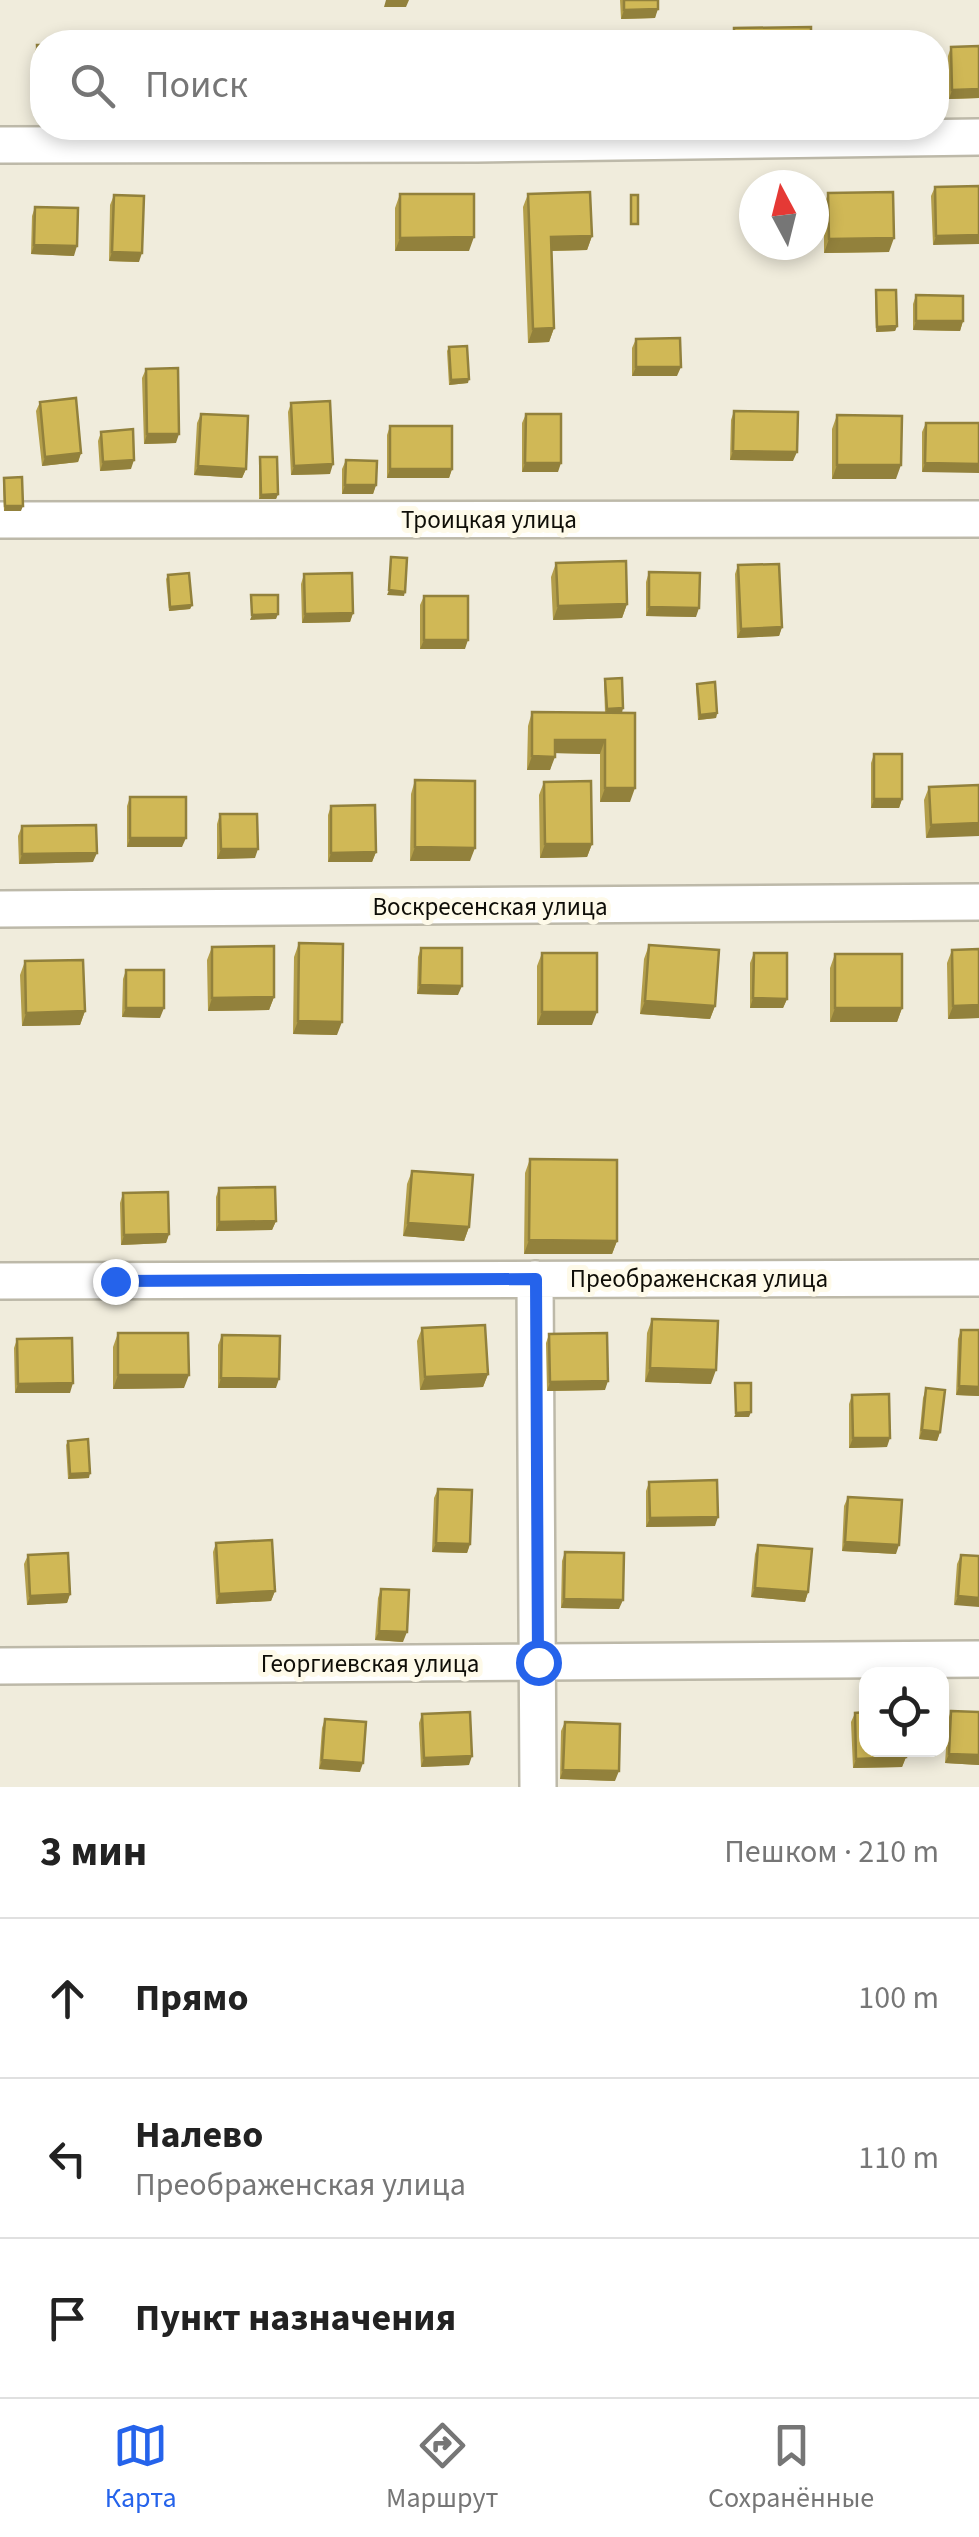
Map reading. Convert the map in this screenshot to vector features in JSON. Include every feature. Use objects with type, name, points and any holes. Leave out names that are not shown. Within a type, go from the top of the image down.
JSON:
[{"type":"street","points":[[949,138],[979,138]]},
{"type":"street","points":[[0,145],[812,140]]},
{"type":"street","name":"Троицкая улица","points":[[0,520],[979,520]]},
{"type":"street","name":"Воскресенская улица","points":[[0,909],[979,902]]},
{"type":"street","name":"Преображенская улица","points":[[0,1282],[979,1278]]},
{"type":"street","points":[[536,1279],[538,1787]]},
{"type":"street","name":"Георгиевская улица","points":[[0,1666],[979,1660]]},
{"type":"building","points":[[624,0],[658,0],[658,9],[624,10]]},
{"type":"building","points":[[811,27],[811,30],[734,30]]},
{"type":"building","points":[[979,46],[979,89],[952,90],[951,47]]},
{"type":"building","points":[[979,186],[979,235],[936,236],[935,187]]},
{"type":"building","points":[[590,192],[592,236],[551,237],[554,328],[533,329],[528,194]]},
{"type":"building","points":[[893,192],[894,238],[829,239],[829,193]]},
{"type":"building","points":[[400,194],[474,194],[474,237],[400,238]]},
{"type":"building","points":[[114,195],[144,196],[142,253],[112,252]]},
{"type":"building","points":[[631,195],[638,195],[638,224],[631,224]]},
{"type":"building","points":[[35,207],[78,208],[77,246],[34,245]]},
{"type":"building","points":[[876,290],[896,290],[897,326],[877,327]]},
{"type":"building","points":[[916,295],[963,296],[963,321],[916,321]]},
{"type":"building","points":[[680,338],[681,367],[636,367],[636,339]]},
{"type":"building","points":[[467,346],[469,379],[451,380],[449,347]]},
{"type":"building","points":[[178,368],[179,434],[147,434],[146,369]]},
{"type":"building","points":[[76,398],[81,453],[45,457],[40,402]]},
{"type":"building","points":[[330,401],[333,464],[294,466],[291,403]]},
{"type":"building","points":[[734,411],[798,412],[797,452],[733,451]]},
{"type":"building","points":[[201,414],[248,416],[246,469],[198,466]]},
{"type":"building","points":[[526,414],[561,414],[561,463],[525,463]]},
{"type":"building","points":[[837,415],[902,416],[901,465],[837,465]]},
{"type":"building","points":[[926,423],[979,423],[979,464],[925,463]]},
{"type":"building","points":[[390,426],[452,426],[452,469],[390,469]]},
{"type":"building","points":[[133,429],[134,460],[103,462],[101,432]]},
{"type":"building","points":[[260,457],[277,457],[278,494],[261,495]]},
{"type":"building","points":[[346,460],[377,461],[376,485],[345,485]]},
{"type":"building","points":[[22,477],[23,506],[5,506],[4,478]]},
{"type":"building","points":[[391,557],[407,558],[405,592],[389,590]]},
{"type":"building","points":[[626,561],[627,604],[558,606],[556,563]]},
{"type":"building","points":[[779,564],[782,627],[741,629],[738,565]]},
{"type":"building","points":[[649,572],[700,573],[699,608],[649,607]]},
{"type":"building","points":[[189,573],[192,605],[170,607],[168,575]]},
{"type":"building","points":[[352,573],[353,613],[305,614],[304,574]]},
{"type":"building","points":[[251,595],[278,595],[278,614],[252,615]]},
{"type":"building","points":[[424,596],[468,596],[468,640],[424,640]]},
{"type":"building","points":[[622,678],[623,708],[607,709],[605,679]]},
{"type":"building","points":[[715,682],[717,713],[700,715],[697,684]]},
{"type":"building","points":[[532,712],[635,713],[635,788],[605,788],[605,740],[555,740],[555,757],[532,756]]},
{"type":"building","points":[[874,754],[902,754],[902,799],[874,799]]},
{"type":"building","points":[[415,780],[475,781],[475,848],[415,847]]},
{"type":"building","points":[[591,781],[592,844],[545,844],[544,782]]},
{"type":"building","points":[[979,785],[979,823],[931,825],[929,787]]},
{"type":"building","points":[[130,797],[186,797],[186,838],[130,838]]},
{"type":"building","points":[[375,805],[376,852],[331,853],[331,806]]},
{"type":"building","points":[[220,814],[257,814],[258,849],[221,849]]},
{"type":"building","points":[[96,825],[97,853],[22,854],[22,826]]},
{"type":"building","points":[[299,943],[343,944],[342,1022],[298,1021]]},
{"type":"building","points":[[649,945],[719,950],[715,1006],[645,1001]]},
{"type":"building","points":[[274,946],[274,997],[212,998],[212,947]]},
{"type":"building","points":[[421,948],[462,948],[462,986],[420,985]]},
{"type":"building","points":[[979,949],[979,1005],[953,1006],[952,950]]},
{"type":"building","points":[[542,953],[597,953],[597,1012],[542,1012]]},
{"type":"building","points":[[754,953],[787,953],[787,999],[753,998]]},
{"type":"building","points":[[835,954],[902,954],[902,1008],[835,1008]]},
{"type":"building","points":[[83,960],[85,1011],[26,1013],[25,961]]},
{"type":"building","points":[[126,970],[164,970],[164,1008],[126,1008]]},
{"type":"building","points":[[530,1159],[617,1160],[617,1241],[529,1240]]},
{"type":"building","points":[[412,1171],[473,1175],[469,1227],[408,1223]]},
{"type":"building","points":[[275,1187],[276,1221],[219,1222],[219,1188]]},
{"type":"building","points":[[168,1192],[169,1234],[124,1235],[123,1193]]},
{"type":"building","points":[[652,1319],[718,1321],[716,1370],[650,1368]]},
{"type":"building","points":[[485,1325],[488,1374],[425,1377],[422,1328]]},
{"type":"building","points":[[961,1330],[979,1330],[979,1387],[959,1386]]},
{"type":"building","points":[[118,1333],[188,1333],[189,1375],[118,1375]]},
{"type":"building","points":[[607,1333],[608,1381],[550,1382],[549,1334]]},
{"type":"building","points":[[222,1335],[280,1336],[279,1379],[221,1378]]},
{"type":"building","points":[[72,1338],[73,1383],[18,1384],[17,1339]]},
{"type":"building","points":[[735,1383],[751,1383],[751,1412],[736,1413]]},
{"type":"building","points":[[926,1388],[945,1390],[940,1432],[922,1430]]},
{"type":"building","points":[[889,1394],[890,1438],[853,1438],[852,1395]]},
{"type":"building","points":[[88,1439],[90,1473],[70,1474],[68,1441]]},
{"type":"building","points":[[717,1480],[718,1517],[650,1518],[649,1482]]},
{"type":"building","points":[[438,1489],[472,1490],[470,1544],[436,1543]]},
{"type":"building","points":[[848,1497],[902,1500],[899,1545],[845,1542]]},
{"type":"building","points":[[272,1540],[275,1591],[219,1594],[216,1543]]},
{"type":"building","points":[[758,1545],[812,1549],[808,1592],[755,1588]]},
{"type":"building","points":[[565,1552],[624,1553],[623,1600],[564,1599]]},
{"type":"building","points":[[68,1553],[70,1594],[30,1596],[28,1555]]},
{"type":"building","points":[[961,1555],[979,1556],[979,1598],[958,1596]]},
{"type":"building","points":[[381,1589],[409,1590],[407,1632],[379,1631]]},
{"type":"building","points":[[951,1711],[979,1712],[979,1755],[949,1754]]},
{"type":"building","points":[[470,1712],[472,1756],[424,1758],[422,1714]]},
{"type":"building","points":[[855,1713],[859,1713],[859,1757],[906,1757],[856,1759]]},
{"type":"building","points":[[325,1719],[366,1722],[363,1763],[322,1760]]},
{"type":"building","points":[[565,1722],[620,1724],[619,1771],[563,1770]]},
{"type":"route","points":[[115,1281],[536,1279],[538,1662]]}]
